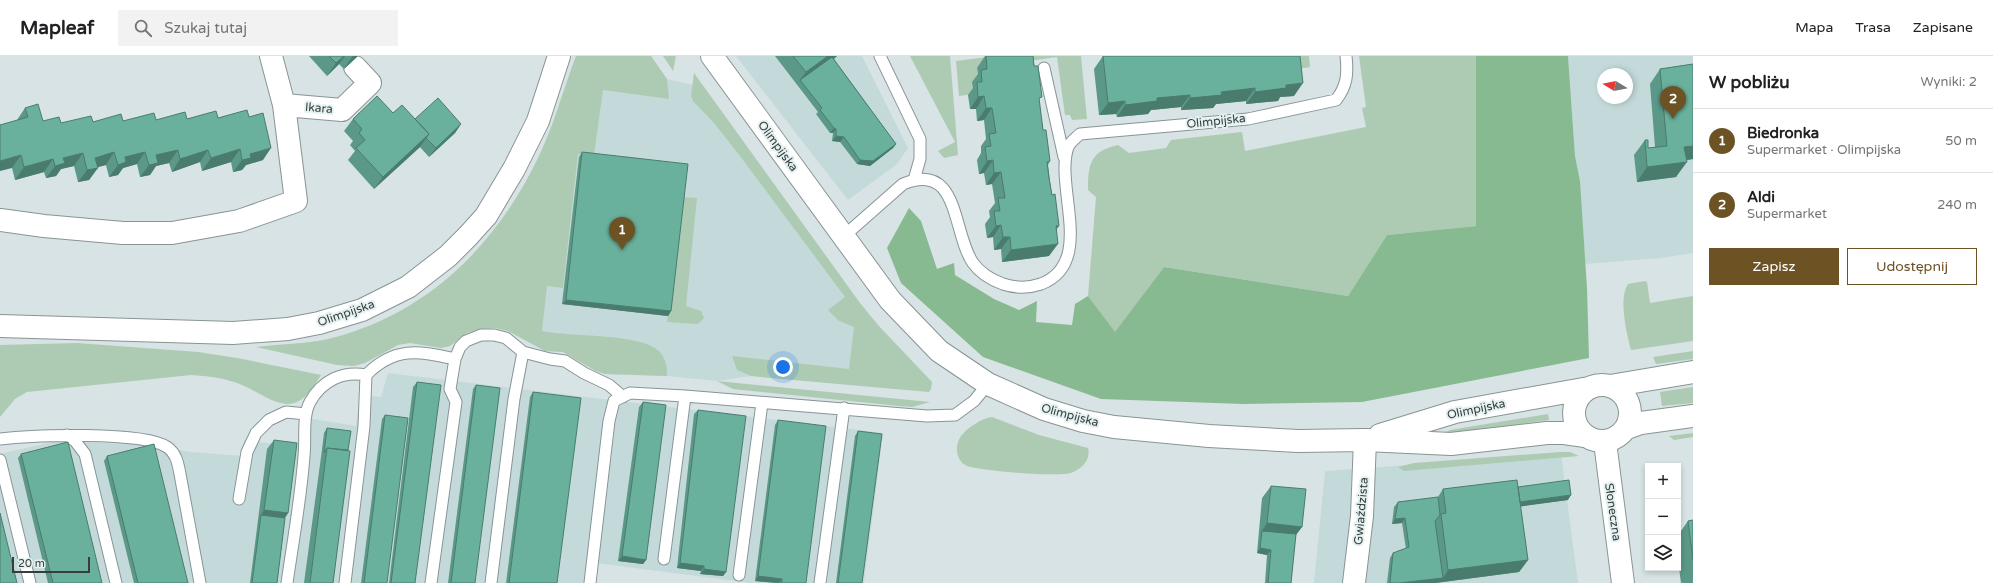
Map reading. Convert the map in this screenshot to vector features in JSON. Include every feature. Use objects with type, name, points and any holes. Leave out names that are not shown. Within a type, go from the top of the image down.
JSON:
[{"type":"street","points":[[0,220],[44,226],[123,233],[172,233],[239,221],[296,201],[284,105],[271,56]]},
{"type":"street","name":"Olimpijska","points":[[0,326],[233,333],[288,329],[319,323],[362,310],[408,287],[448,256],[486,216],[514,169],[538,121],[558,56]]},
{"type":"street","name":"Olimpijska","points":[[712,56],[890,300],[939,351],[988,384],[1044,409],[1114,427],[1298,441],[1365,440],[1450,444],[1564,432],[1595,439]]},
{"type":"street","name":"Ikara","points":[[284,105],[342,110],[370,83],[355,67]]},
{"type":"street","name":"Olimpijska","points":[[1365,440],[1455,412],[1693,372]]},
{"type":"street","points":[[1600,387],[1621,392],[1629,403],[1631,411],[1626,428],[1621,435],[1595,439],[1576,424],[1574,410],[1579,397],[1600,387]]},
{"type":"street","points":[[1626,428],[1641,422],[1693,416]]},
{"type":"street","name":"Słoneczna","points":[[1595,439],[1623,583]]},
{"type":"street","name":"Gwiaździsta","points":[[1354,583],[1362,516],[1365,440]]},
{"type":"lane","points":[[844,236],[903,184],[914,180],[920,159],[920,139],[880,56]]},
{"type":"lane","name":"Olimpijska","points":[[1065,161],[1068,146],[1080,134],[1248,119],[1336,100],[1345,86],[1348,73],[1346,56]]},
{"type":"lane","name":"Olimpijska","points":[[914,180],[929,180],[940,184],[948,193],[961,234],[974,264],[993,281],[1010,287],[1028,287],[1042,283],[1059,273],[1068,258],[1070,235],[1065,161],[1044,68]]},
{"type":"lane","points":[[431,583],[456,402],[450,389],[455,359],[460,347],[466,341],[481,335],[506,338],[523,352],[565,361],[584,373],[609,385],[623,397]]},
{"type":"lane","points":[[344,583],[364,426],[366,375],[377,364],[391,357],[405,353],[420,352],[455,359]]},
{"type":"lane","points":[[491,583],[514,399],[523,352]]},
{"type":"lane","points":[[287,583],[304,457],[306,414],[310,402],[319,389],[328,381],[339,376],[355,373],[366,375]]},
{"type":"lane","points":[[590,583],[609,421],[614,401],[630,393],[844,408],[927,416],[955,415],[974,401],[988,384]]},
{"type":"lane","points":[[664,559],[685,396]]},
{"type":"lane","points":[[739,575],[762,403]]},
{"type":"lane","points":[[820,583],[844,408]]},
{"type":"lane","points":[[239,499],[247,452],[256,433],[269,420],[286,412],[306,414]]},
{"type":"lane","points":[[0,439],[25,436],[67,435],[142,439],[166,447],[176,456],[200,583]]},
{"type":"lane","points":[[67,435],[75,442],[84,454],[116,583]]},
{"type":"lane","points":[[0,460],[30,583]]},
{"type":"shaded area","points":[[736,56],[862,56],[908,148],[897,164],[848,200]]},
{"type":"shaded area","points":[[1568,56],[1693,56],[1693,253],[1661,258],[1585,264],[1580,181],[1575,156]]},
{"type":"shaded area","points":[[595,77],[667,79],[698,86],[871,328],[875,379],[751,376],[717,381],[667,376],[605,374],[596,371],[563,352],[545,351],[528,254]]},
{"type":"shaded area","points":[[388,373],[883,433],[864,583],[751,583],[588,562],[584,583],[0,583],[0,454],[56,441],[148,445],[191,452],[242,456],[244,440],[297,447],[302,417],[356,426],[360,395],[381,397]]},
{"type":"shaded area","points":[[1561,454],[1578,583],[1314,583],[1325,471]]},
{"type":"green space","points":[[576,56],[651,56],[667,79],[669,99],[603,90],[594,155],[578,154],[563,288],[547,286],[542,331],[621,338],[650,345],[659,351],[665,360],[667,376],[605,374],[596,371],[563,352],[545,351],[508,331],[495,328],[480,329],[467,333],[450,346],[441,348],[410,343],[398,345],[365,363],[354,366],[337,365],[256,347],[319,341],[363,328],[396,313],[426,295],[454,273],[478,248],[501,220],[521,190],[544,146]]},
{"type":"green space","points":[[663,56],[676,56],[673,71]]},
{"type":"green space","points":[[910,56],[950,56],[958,155],[944,158],[938,151],[955,142]]},
{"type":"green space","points":[[995,56],[1081,56],[1087,119],[1072,120],[1070,115],[1065,115],[1057,57],[977,68],[979,81],[974,94],[959,96],[956,61]]},
{"type":"green space","points":[[1298,56],[1309,56],[1310,67],[1299,69]]},
{"type":"green space","points":[[1359,56],[1476,56],[1476,226],[1387,235],[1348,296],[1164,267],[1115,333],[1088,296],[1096,197],[1088,190],[1088,181],[1090,166],[1096,155],[1118,145],[1129,153],[1166,148],[1171,140],[1242,132],[1245,151],[1366,127],[1362,108],[1366,107]]},
{"type":"green space","points":[[1476,56],[1568,56],[1575,156],[1580,181],[1587,288],[1589,358],[1362,402],[1243,404],[1101,399],[983,357],[901,283],[887,248],[909,208],[921,221],[937,269],[954,263],[955,275],[994,299],[1019,310],[1037,301],[1036,322],[1072,325],[1075,304],[1088,296],[1115,332],[1164,267],[1348,296],[1387,235],[1476,226]]},
{"type":"green space","points":[[694,73],[860,303],[878,325],[932,382],[929,392],[751,376],[737,370],[732,356],[849,369],[854,327],[839,321],[828,310],[845,297],[743,160],[714,123],[693,101],[691,96]]},
{"type":"green space","points":[[682,197],[697,198],[686,306],[701,311],[704,318],[698,324],[667,322]]},
{"type":"green space","points":[[1645,281],[1647,282],[1650,303],[1693,296],[1693,341],[1631,350],[1624,317],[1625,290],[1628,284]]},
{"type":"green space","points":[[77,343],[198,352],[237,358],[321,375],[305,397],[290,404],[276,402],[230,381],[191,375],[27,392],[15,399],[0,417],[0,345]]},
{"type":"green space","points":[[1693,351],[1693,359],[1656,364],[1653,357]]},
{"type":"green space","points":[[717,381],[930,402],[912,407],[899,406],[733,389]]},
{"type":"green space","points":[[1693,387],[1693,403],[1662,406],[1660,392]]},
{"type":"green space","points":[[1548,414],[1549,420],[1445,435],[1446,432],[1450,430]]},
{"type":"green space","points":[[992,417],[1039,435],[1088,448],[1089,452],[1087,460],[1079,469],[1071,473],[1064,474],[1035,474],[1000,471],[965,465],[959,459],[957,451],[961,436],[975,424]]},
{"type":"green space","points":[[1693,433],[1693,437],[1674,440],[1669,436]]},
{"type":"green space","points":[[1570,452],[1579,456],[1404,471],[1398,467],[1414,463]]},
{"type":"building","points":[[329,56],[344,56],[336,63]]},
{"type":"building","points":[[793,56],[828,56],[806,72]]},
{"type":"building","points":[[986,56],[1033,56],[1034,66],[1038,66],[1042,97],[1039,98],[1043,130],[1046,130],[1050,161],[1047,162],[1049,178],[1052,195],[1055,194],[1059,226],[1056,226],[1058,244],[1011,250],[1010,237],[1003,237],[1001,225],[996,226],[994,211],[1000,211],[998,198],[1005,198],[1001,172],[994,173],[993,160],[987,161],[985,147],[991,146],[989,134],[996,133],[992,108],[986,108],[984,96],[978,97],[977,82],[982,82],[981,70],[987,69]]},
{"type":"building","points":[[1103,56],[1300,56],[1303,83],[1286,85],[1286,88],[1255,92],[1255,88],[1221,92],[1222,95],[1190,98],[1190,95],[1157,98],[1157,101],[1125,105],[1125,101],[1108,103]]},
{"type":"building","points":[[832,57],[896,144],[873,161],[860,160],[844,137],[836,136],[836,129],[820,110],[822,108],[800,80]]},
{"type":"building","points":[[1693,64],[1693,146],[1684,147],[1687,162],[1647,167],[1645,140],[1648,140],[1648,148],[1667,146],[1660,69]]},
{"type":"building","points":[[377,96],[393,113],[402,105],[429,134],[383,177],[356,148],[365,140],[359,133],[362,129],[353,119]]},
{"type":"building","points":[[438,98],[461,124],[436,148],[426,138],[429,134],[415,119]]},
{"type":"building","points":[[38,104],[43,121],[59,117],[61,123],[91,116],[93,122],[121,114],[123,121],[154,113],[156,120],[185,112],[187,119],[216,111],[218,118],[247,110],[249,117],[263,113],[271,148],[250,154],[251,158],[242,160],[240,149],[211,158],[208,150],[180,159],[178,150],[156,155],[158,163],[149,165],[145,152],[125,157],[126,162],[118,165],[114,152],[95,158],[98,168],[87,170],[83,153],[63,158],[65,163],[55,166],[53,159],[24,167],[21,155],[0,161],[0,125],[28,117],[25,108]]},
{"type":"building","points":[[582,152],[688,164],[671,311],[566,300]]},
{"type":"building","points":[[417,382],[441,385],[415,583],[391,583]]},
{"type":"building","points":[[476,385],[500,388],[475,583],[451,583]]},
{"type":"building","points":[[533,392],[581,398],[557,583],[509,583]]},
{"type":"building","points":[[643,402],[666,405],[646,560],[622,556]]},
{"type":"building","points":[[698,410],[746,416],[726,572],[704,569],[704,566],[680,563]]},
{"type":"building","points":[[385,415],[408,418],[387,583],[364,583]]},
{"type":"building","points":[[778,420],[826,426],[806,583],[782,583],[782,579],[758,576]]},
{"type":"building","points":[[327,428],[351,431],[348,450],[327,448],[324,453]]},
{"type":"building","points":[[858,431],[882,434],[862,583],[838,583]]},
{"type":"building","points":[[274,440],[297,443],[288,513],[264,510]]},
{"type":"building","points":[[68,442],[102,583],[53,583],[21,454]]},
{"type":"building","points":[[154,444],[188,583],[138,583],[107,456]]},
{"type":"building","points":[[327,448],[350,451],[333,583],[310,583]]},
{"type":"building","points":[[1517,480],[1528,560],[1448,570],[1441,514],[1446,513],[1443,489]]},
{"type":"building","points":[[1569,480],[1571,495],[1520,502],[1518,487]]},
{"type":"building","points":[[1271,486],[1306,489],[1302,527],[1267,523]]},
{"type":"building","points":[[1438,497],[1440,515],[1435,521],[1443,578],[1390,583],[1393,553],[1409,547],[1405,518],[1395,519],[1398,502]]},
{"type":"building","points":[[0,513],[17,583],[0,583]]},
{"type":"building","points":[[261,515],[285,518],[277,583],[252,583]]},
{"type":"building","points":[[1693,520],[1693,560],[1688,521]]},
{"type":"building","points":[[1262,531],[1296,534],[1291,583],[1268,583],[1271,550],[1260,548]]},
{"type":"place","name":"Aldi","points":[[1673,119]]},
{"type":"place","name":"Biedronka","points":[[622,250]]}]
